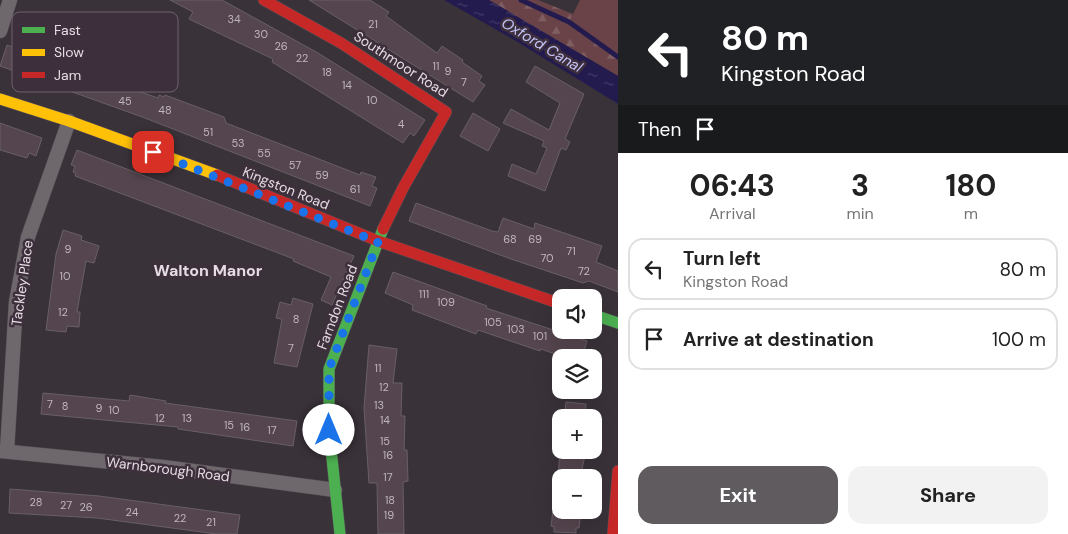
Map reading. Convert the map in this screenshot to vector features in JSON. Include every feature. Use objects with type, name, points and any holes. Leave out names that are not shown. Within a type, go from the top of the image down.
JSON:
[{"type":"street","points":[[0,31],[10,0]]},
{"type":"street","name":"Southmoor Road","points":[[264,0],[341,43],[446,112],[403,188],[378,242]]},
{"type":"street","name":"Kingston Road","points":[[0,99],[69,120],[221,177],[378,242],[552,301]]},
{"type":"street","name":"Tackley Place","points":[[4,451],[16,302],[26,245],[69,120]]},
{"type":"street","name":"Farndon Road","points":[[340,534],[329,430],[329,369],[378,242]]},
{"type":"street","points":[[602,318],[618,323]]},
{"type":"street","name":"Warnborough Road","points":[[4,451],[163,467],[335,490]]},
{"type":"street","points":[[613,534],[618,471]]},
{"type":"green space","points":[[489,0],[538,0],[573,14],[569,22],[618,57],[618,76]]},
{"type":"green space","points":[[580,0],[618,0],[618,57],[569,22]]},
{"type":"water","name":"Oxford Canal","points":[[444,0],[489,0],[618,76],[618,104],[516,41]]},
{"type":"building","points":[[170,0],[222,0],[318,53],[425,120],[414,136],[410,133],[403,143],[272,62],[273,59],[189,19],[193,12]]},
{"type":"building","points":[[309,0],[370,0],[389,12],[386,16],[437,53],[442,46],[463,60],[462,62],[482,76],[479,81],[485,85],[473,102]]},
{"type":"building","points":[[7,45],[12,47],[12,70],[0,66]]},
{"type":"building","points":[[535,66],[584,94],[565,139],[570,142],[566,150],[561,148],[545,191],[508,176],[512,164],[536,174],[547,148],[542,146],[544,141],[503,123],[511,109],[549,130],[560,103],[526,82]]},
{"type":"building","points":[[72,92],[141,92],[158,98],[159,95],[164,97],[165,95],[224,117],[226,123],[360,175],[361,172],[376,177],[372,186],[377,188],[370,206],[145,118]]},
{"type":"building","points":[[473,113],[500,129],[488,151],[460,136]]},
{"type":"building","points":[[0,123],[42,138],[36,156],[29,153],[27,158],[0,150]]},
{"type":"building","points":[[77,150],[354,256],[332,305],[321,300],[331,277],[293,261],[294,259],[75,176],[76,173],[73,172],[75,166],[71,165]]},
{"type":"building","points":[[416,203],[492,231],[498,232],[503,218],[534,229],[535,223],[602,246],[596,262],[618,271],[618,292],[589,281],[583,283],[511,259],[409,221]]},
{"type":"building","points":[[63,230],[82,236],[81,240],[99,246],[94,263],[86,261],[77,312],[80,312],[79,327],[67,326],[66,332],[46,330],[56,254]]},
{"type":"building","points":[[393,272],[487,306],[486,308],[552,330],[552,339],[581,339],[587,341],[585,349],[552,349],[552,353],[541,349],[540,351],[478,330],[476,334],[412,310],[413,305],[385,293]]},
{"type":"building","points":[[293,298],[313,304],[297,367],[274,363],[282,319],[276,318],[280,302],[291,305]]},
{"type":"building","points":[[369,345],[397,349],[393,383],[402,383],[401,416],[405,416],[404,450],[407,450],[408,481],[403,482],[404,534],[378,534],[377,483],[369,483],[364,408]]},
{"type":"building","points":[[43,393],[129,401],[130,395],[166,401],[165,403],[297,421],[293,446],[178,429],[178,427],[41,414]]},
{"type":"building","points":[[566,402],[586,404],[586,409],[565,409]]},
{"type":"building","points":[[559,459],[584,459],[582,469],[559,469]]},
{"type":"building","points":[[10,489],[99,496],[240,515],[237,534],[217,534],[97,518],[9,513]]},
{"type":"building","points":[[552,518],[580,519],[579,528],[576,528],[576,533],[554,532],[554,527],[551,526]]},
{"type":"waterway","points":[[521,0],[569,22],[618,57]]},
{"type":"traffic: fast","points":[[340,534],[329,430],[329,369],[383,229]]},
{"type":"traffic: fast","points":[[602,318],[618,323]]},
{"type":"traffic: slow","points":[[0,99],[69,121],[217,175]]},
{"type":"traffic: jam","points":[[264,0],[341,43],[446,112],[403,188],[383,229]]},
{"type":"traffic: jam","points":[[217,175],[378,241],[552,301]]},
{"type":"traffic: jam","points":[[613,534],[618,471]]},
{"type":"district","name":"Walton Manor","points":[[208,270]]},
{"type":"route","points":[[153,152],[221,177],[378,242],[329,369],[329,430]]}]
